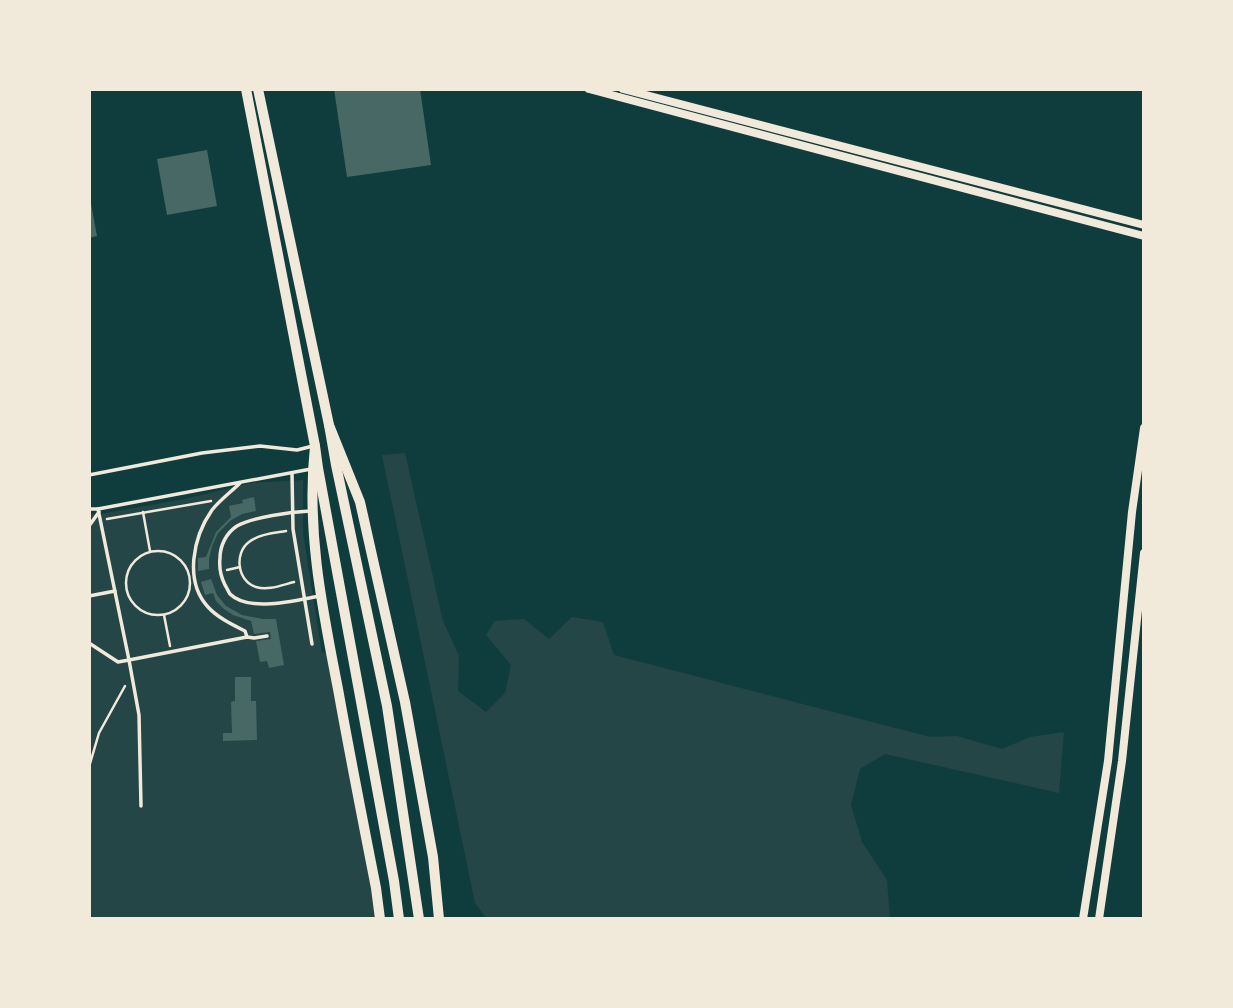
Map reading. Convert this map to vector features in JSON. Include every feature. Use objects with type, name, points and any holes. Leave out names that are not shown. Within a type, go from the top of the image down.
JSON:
[{"type":"main road","points":[[246,89],[315,446],[312,531],[320,596],[380,919]]},
{"type":"main road","points":[[258,89],[387,706],[419,919]]},
{"type":"main road","points":[[329,425],[360,502],[405,702],[433,857],[439,919]]},
{"type":"main road","points":[[315,468],[399,919]]},
{"type":"street","points":[[589,89],[1144,236]]},
{"type":"street","points":[[623,89],[1144,225]]},
{"type":"street","points":[[1083,919],[1108,761],[1132,512],[1144,428]]},
{"type":"street","points":[[1100,919],[1122,761],[1144,553]]},
{"type":"lane","points":[[89,475],[225,450],[260,446],[297,450],[315,446]]},
{"type":"lane","points":[[89,509],[99,511],[315,468]]},
{"type":"lane","points":[[292,472],[293,529],[312,644]]},
{"type":"lane","points":[[240,482],[213,509],[202,527],[196,544],[194,577],[199,595],[209,608],[245,631],[247,637]]},
{"type":"lane","points":[[313,510],[246,522],[234,528],[226,536],[220,550],[219,562],[223,580],[231,594],[242,601],[276,605],[320,596]]},
{"type":"lane","points":[[99,511],[139,715],[141,806]]},
{"type":"lane","points":[[89,526],[99,511]]},
{"type":"lane","points":[[89,596],[115,591]]},
{"type":"lane","points":[[89,643],[118,662],[247,637],[267,636]]},
{"type":"path","points":[[101,520],[224,498]]},
{"type":"path","points":[[143,512],[150,551]]},
{"type":"path","points":[[280,532],[251,540],[243,548],[239,563],[241,573],[248,583],[258,588],[289,583]]},
{"type":"path","points":[[159,550],[173,554],[184,564],[190,578],[186,598],[177,609],[164,615],[147,614],[140,610],[126,589],[125,581],[131,565],[150,551],[159,550]]},
{"type":"path","points":[[164,615],[171,652]]},
{"type":"path","points":[[89,767],[99,733],[132,674]]},
{"type":"shaded area","points":[[405,453],[443,621],[459,656],[458,691],[486,712],[505,693],[511,665],[486,635],[495,621],[524,619],[549,639],[572,617],[603,622],[614,655],[930,737],[957,736],[1002,749],[1030,737],[1064,732],[1059,793],[885,754],[860,769],[851,805],[862,842],[887,880],[890,919],[487,919],[475,903],[382,455]]},
{"type":"shaded area","points":[[303,480],[303,533],[322,653],[328,651],[375,902],[374,919],[89,919],[89,514],[185,499],[251,483]]},
{"type":"building","points":[[334,89],[420,89],[431,165],[347,177]]},
{"type":"building","points":[[207,150],[217,206],[167,215],[157,159]]},
{"type":"building","points":[[89,204],[97,236],[89,238]]},
{"type":"building","points":[[254,497],[256,511],[242,514],[218,533],[212,546],[209,569],[198,571],[198,558],[206,557],[216,532],[231,517],[229,506]]},
{"type":"building","points":[[211,579],[217,595],[226,606],[242,615],[276,619],[284,665],[269,668],[267,661],[260,662],[256,641],[271,639],[270,632],[254,634],[251,621],[224,609],[213,593],[205,595],[201,582]]},
{"type":"building","points":[[235,677],[251,677],[251,701],[256,701],[257,740],[223,741],[223,733],[232,733],[231,702],[235,701]]}]
